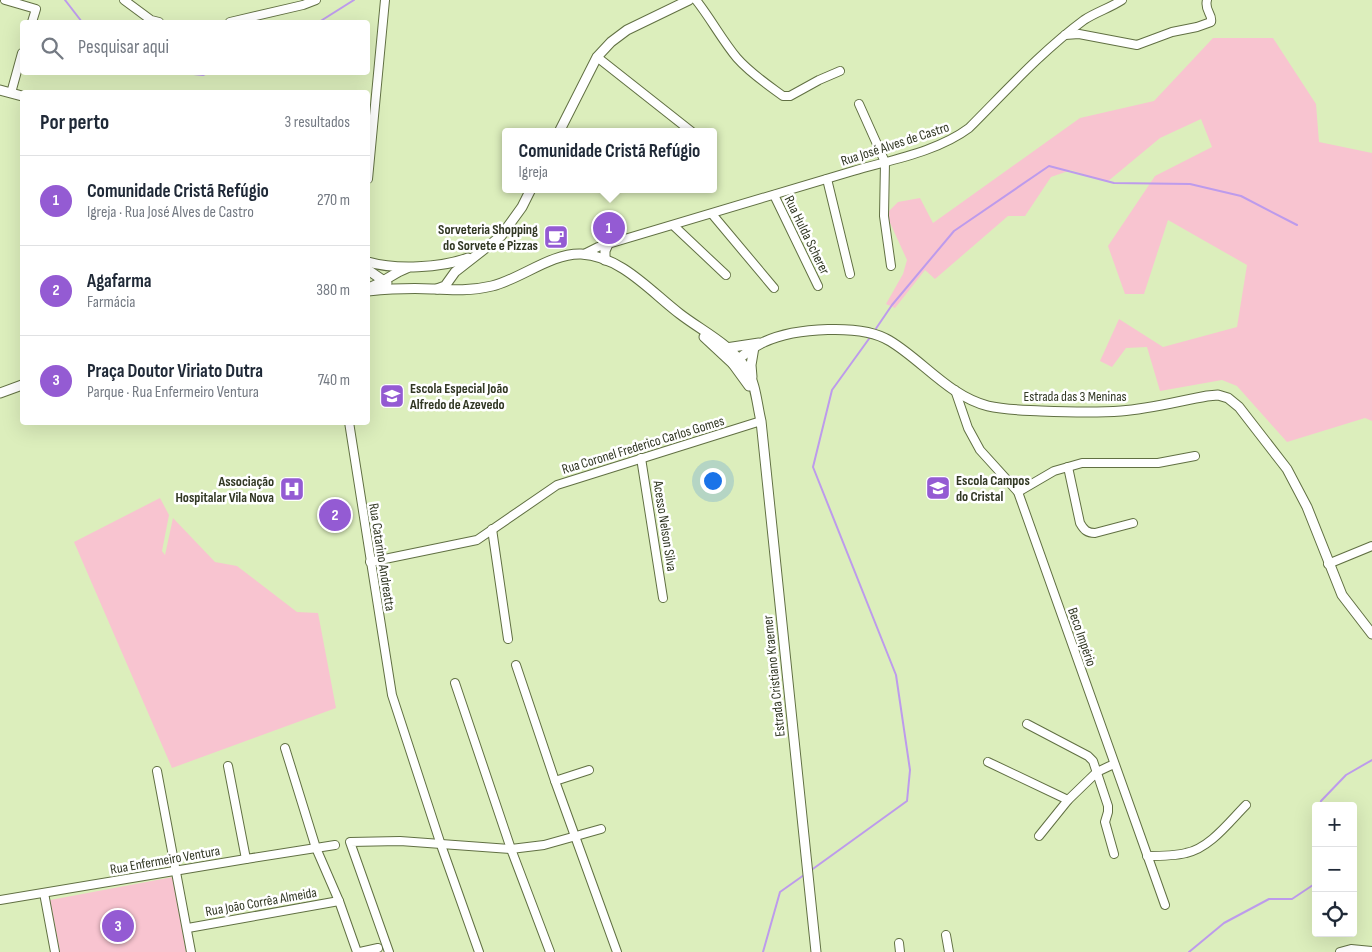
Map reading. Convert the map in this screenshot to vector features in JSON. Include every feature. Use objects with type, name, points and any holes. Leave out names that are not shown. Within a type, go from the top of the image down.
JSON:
[{"type":"main road","points":[[562,128],[597,57],[611,42],[627,30],[689,0]]},
{"type":"main road","points":[[0,90],[20,95]]},
{"type":"main road","points":[[434,289],[445,286],[450,277],[500,236],[522,207],[529,193]]},
{"type":"main road","points":[[605,260],[605,251],[608,244]]},
{"type":"main road","name":"Estrada Cristiano Kraemer","points":[[370,290],[434,289],[462,291],[495,286],[564,256],[584,254],[594,256],[633,276],[747,370],[753,382],[761,421],[816,952]]},
{"type":"main road","points":[[370,262],[380,265],[434,266],[475,256]]},
{"type":"main road","points":[[370,289],[396,272],[412,266]]},
{"type":"main road","points":[[434,266],[442,269],[456,287],[462,291]]},
{"type":"main road","points":[[370,271],[399,289]]},
{"type":"main road","name":"Estrada Cristiano Kraemer","points":[[680,314],[726,348],[736,361],[755,398]]},
{"type":"main road","name":"Estrada das 3 Meninas","points":[[736,361],[764,342],[797,332],[861,331],[876,334],[890,341],[955,390],[987,406],[1065,412],[1121,411],[1207,396],[1218,395],[1228,398],[1239,407],[1287,469],[1307,507],[1328,564],[1342,595],[1372,634]]},
{"type":"main road","points":[[726,348],[764,342]]},
{"type":"main road","points":[[753,382],[751,365],[754,347]]},
{"type":"main road","points":[[0,393],[20,387]]},
{"type":"street","points":[[5,0],[36,9],[33,20]]},
{"type":"street","points":[[124,0],[151,20]]},
{"type":"street","points":[[239,20],[303,5],[316,0]]},
{"type":"street","points":[[370,158],[385,0]]},
{"type":"street","points":[[696,0],[739,60],[783,96],[790,96],[840,71]]},
{"type":"street","name":"Rua José Alves de Castro","points":[[584,254],[608,244],[885,162],[941,144],[959,136],[1065,35],[1093,14],[1122,0]]},
{"type":"street","points":[[1065,35],[1079,34],[1137,45],[1172,32],[1197,28],[1211,22],[1212,18],[1206,10],[1207,0]]},
{"type":"street","points":[[597,57],[687,128]]},
{"type":"street","points":[[11,93],[20,60]]},
{"type":"street","points":[[859,104],[885,162],[884,216],[891,266]]},
{"type":"street","points":[[827,179],[850,274]]},
{"type":"street","name":"Rua Hulda Scherer","points":[[774,195],[818,286]]},
{"type":"street","points":[[712,214],[774,288]]},
{"type":"street","points":[[674,226],[726,275]]},
{"type":"street","name":"Rua José Alves de Castro","points":[[594,256],[608,244]]},
{"type":"street","name":"Beco Império","points":[[955,390],[968,428],[980,450],[1018,492],[1165,904]]},
{"type":"street","name":"Rua Coronel Frederico Carlos Gomes","points":[[370,562],[477,540],[558,485],[761,421]]},
{"type":"street","name":"Rua Catarino Andreatta","points":[[348,425],[392,695],[441,845],[479,952]]},
{"type":"street","points":[[1018,492],[1054,471],[1082,463],[1158,463],[1195,456]]},
{"type":"street","name":"Acesso Nelson Silva","points":[[641,458],[663,598]]},
{"type":"street","points":[[1068,467],[1080,523],[1085,531],[1096,533],[1133,523]]},
{"type":"street","points":[[492,529],[508,639]]},
{"type":"street","points":[[1328,564],[1372,546]]},
{"type":"street","points":[[516,665],[555,781],[617,952]]},
{"type":"street","points":[[455,683],[511,849],[550,952]]},
{"type":"street","points":[[1027,724],[1088,756],[1093,761],[1108,806],[1105,822],[1114,854]]},
{"type":"street","points":[[285,748],[316,848],[358,952],[378,948]]},
{"type":"street","points":[[988,762],[1068,800]]},
{"type":"street","points":[[1039,836],[1068,800],[1096,772],[1114,764]]},
{"type":"street","points":[[228,766],[246,858]]},
{"type":"street","points":[[555,781],[589,770]]},
{"type":"street","points":[[158,771],[192,952]]},
{"type":"street","points":[[1147,856],[1187,853],[1200,848],[1246,805]]},
{"type":"street","points":[[389,952],[350,842],[400,841],[511,849],[544,846],[602,829]]},
{"type":"street","name":"Rua Enfermeiro Ventura","points":[[0,900],[246,858],[335,846]]},
{"type":"street","points":[[44,893],[54,952]]},
{"type":"street","name":"Rua João Corrêa Almeida","points":[[188,928],[339,901]]},
{"type":"street","points":[[946,935],[949,952]]},
{"type":"street","points":[[899,943],[900,952]]},
{"type":"street","points":[[1340,952],[1351,949],[1372,951]]},
{"type":"shaded area","points":[[1213,38],[1273,38],[1316,104],[1319,142],[1372,153],[1372,421],[1365,418],[1287,442],[1237,386],[1222,380],[1160,391],[1147,347],[1126,348],[1112,367],[1100,361],[1119,319],[1163,347],[1237,327],[1247,265],[1168,220],[1144,294],[1125,294],[1108,246],[1155,176],[1212,147],[1201,119],[1160,138],[1107,182],[1071,170],[1051,177],[1025,216],[1008,216],[935,279],[925,270],[895,308],[886,304],[903,274],[907,260],[886,214],[898,202],[920,198],[933,223],[1080,118],[1154,101]]},
{"type":"shaded area","points":[[160,498],[169,515],[162,551],[165,555],[173,518],[215,562],[237,566],[297,612],[318,613],[336,708],[172,768],[74,542]]},
{"type":"shaded area","points":[[173,877],[186,952],[60,952],[50,900]]},
{"type":"waterway","points":[[65,0],[80,20]]},
{"type":"waterway","points":[[322,20],[354,0]]},
{"type":"waterway","points":[[875,330],[892,305],[954,231],[1049,166],[1114,183],[1190,184],[1241,196],[1297,225]]},
{"type":"waterway","points":[[810,871],[907,801],[910,770],[896,675],[813,467],[832,390],[871,336]]},
{"type":"waterway","points":[[1321,802],[1346,775],[1372,760]]},
{"type":"waterway","points":[[763,952],[780,892],[804,875]]},
{"type":"waterway","points":[[1189,952],[1224,923],[1269,899],[1292,899],[1312,886]]},
{"type":"place","name":"Comunidade Cristã Refúgio","points":[[609,228]]},
{"type":"place","name":"Sorveteria Shopping do Sorvete e Pizzas","points":[[556,237]]},
{"type":"place","name":"Escola Especial João Alfredo de Azevedo","points":[[392,396]]},
{"type":"place","name":"Escola Campos do Cristal","points":[[938,488]]},
{"type":"place","name":"Associação Hospitalar Vila Nova","points":[[292,489]]},
{"type":"place","name":"Agafarma","points":[[335,515]]},
{"type":"place","name":"Praça Doutor Viriato Dutra","points":[[118,926]]}]
